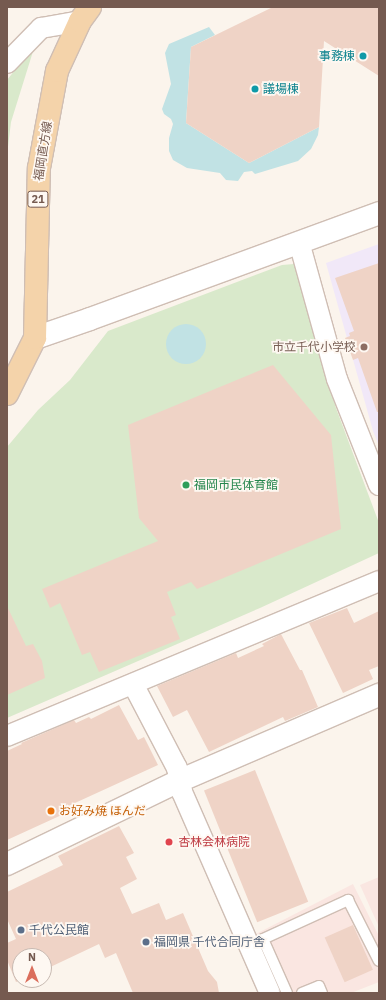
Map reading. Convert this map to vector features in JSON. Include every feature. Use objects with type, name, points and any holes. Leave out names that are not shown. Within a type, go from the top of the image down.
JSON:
[{"type":"main road","name":"福岡直方線","points":[[7,394],[34,338],[38,168],[57,71],[85,14]]},
{"type":"street","points":[[7,63],[41,28],[85,14]]},
{"type":"street","points":[[34,338],[379,213]]},
{"type":"street","points":[[299,242],[337,379],[379,485]]},
{"type":"street","points":[[7,736],[379,581]]},
{"type":"street","points":[[133,684],[176,768],[182,792],[270,993]]},
{"type":"street","points":[[7,864],[179,781],[379,695]]},
{"type":"lane","points":[[287,993],[264,939],[348,900],[379,961]]},
{"type":"lane","points":[[302,993],[319,986],[322,993]]},
{"type":"shaded area","name":"市立千代小学校","points":[[379,244],[379,446],[373,431],[326,263]]},
{"type":"shaded area","points":[[379,877],[379,927],[360,885]]},
{"type":"shaded area","points":[[353,884],[379,936],[379,982],[351,993],[276,993],[252,936]]},
{"type":"green space","points":[[35,45],[11,122],[7,155],[7,80]]},
{"type":"green space","name":"福岡市民体育館","points":[[294,264],[336,408],[379,523],[379,553],[260,608],[7,718],[7,447],[38,410],[70,380],[108,331],[282,265]]},
{"type":"water","points":[[209,27],[215,35],[191,47],[186,123],[249,163],[319,127],[318,135],[311,149],[298,161],[255,174],[252,171],[244,172],[238,181],[226,180],[220,173],[187,168],[173,160],[169,151],[169,138],[173,124],[171,119],[164,114],[162,109],[171,84],[165,53],[169,44]]},
{"type":"water","points":[[190,324],[197,327],[203,333],[206,344],[205,352],[197,361],[190,364],[182,364],[175,361],[167,352],[166,340],[169,333],[178,325]]},
{"type":"building","name":"議場棟","points":[[273,7],[379,7],[379,76],[324,41],[319,127],[249,163],[186,123],[191,47]]},
{"type":"building","name":"市立千代小学校","points":[[379,263],[379,412],[377,412],[358,358],[353,360],[345,338],[350,336],[349,333],[354,331],[335,278]]},
{"type":"building","points":[[273,365],[331,435],[341,529],[197,589],[191,582],[167,592],[176,615],[171,617],[180,639],[99,672],[90,652],[82,655],[60,603],[50,608],[42,589],[158,541],[139,518],[128,425]]},
{"type":"building","points":[[7,606],[26,646],[33,644],[42,661],[45,678],[7,695]]},
{"type":"building","points":[[347,608],[354,623],[379,611],[379,666],[369,670],[373,679],[343,693],[309,623]]},
{"type":"building","points":[[281,634],[300,670],[302,670],[318,707],[285,721],[283,717],[209,752],[187,710],[173,717],[157,686],[236,653],[238,658],[264,646],[262,644]]},
{"type":"building","points":[[119,705],[138,740],[144,737],[158,765],[64,808],[66,813],[7,840],[7,751],[22,744],[21,743],[74,720],[76,723],[89,717],[91,719]]},
{"type":"building","points":[[255,770],[308,902],[257,922],[204,791]]},
{"type":"building","points":[[119,826],[134,853],[126,857],[137,879],[120,888],[132,914],[159,903],[166,920],[183,913],[208,971],[217,982],[219,993],[133,993],[116,953],[105,958],[99,944],[52,966],[52,948],[12,948],[12,972],[7,960],[7,943],[16,939],[7,919],[7,892],[63,865],[58,856]]},
{"type":"building","points":[[353,925],[373,970],[345,982],[325,938]]},
{"type":"place","name":"事務棟","points":[[363,56]]},
{"type":"place","name":"議場棟","points":[[255,89]]},
{"type":"place","name":"市立千代小学校","points":[[364,347]]},
{"type":"place","name":"福岡市民体育館","points":[[186,485]]},
{"type":"place","name":"お好み焼 ほんだ","points":[[51,811]]},
{"type":"place","name":"杏林会林病院","points":[[169,842]]},
{"type":"place","name":"千代公民館","points":[[21,930]]},
{"type":"place","name":"福岡県 千代合同庁舎","points":[[146,942]]}]
